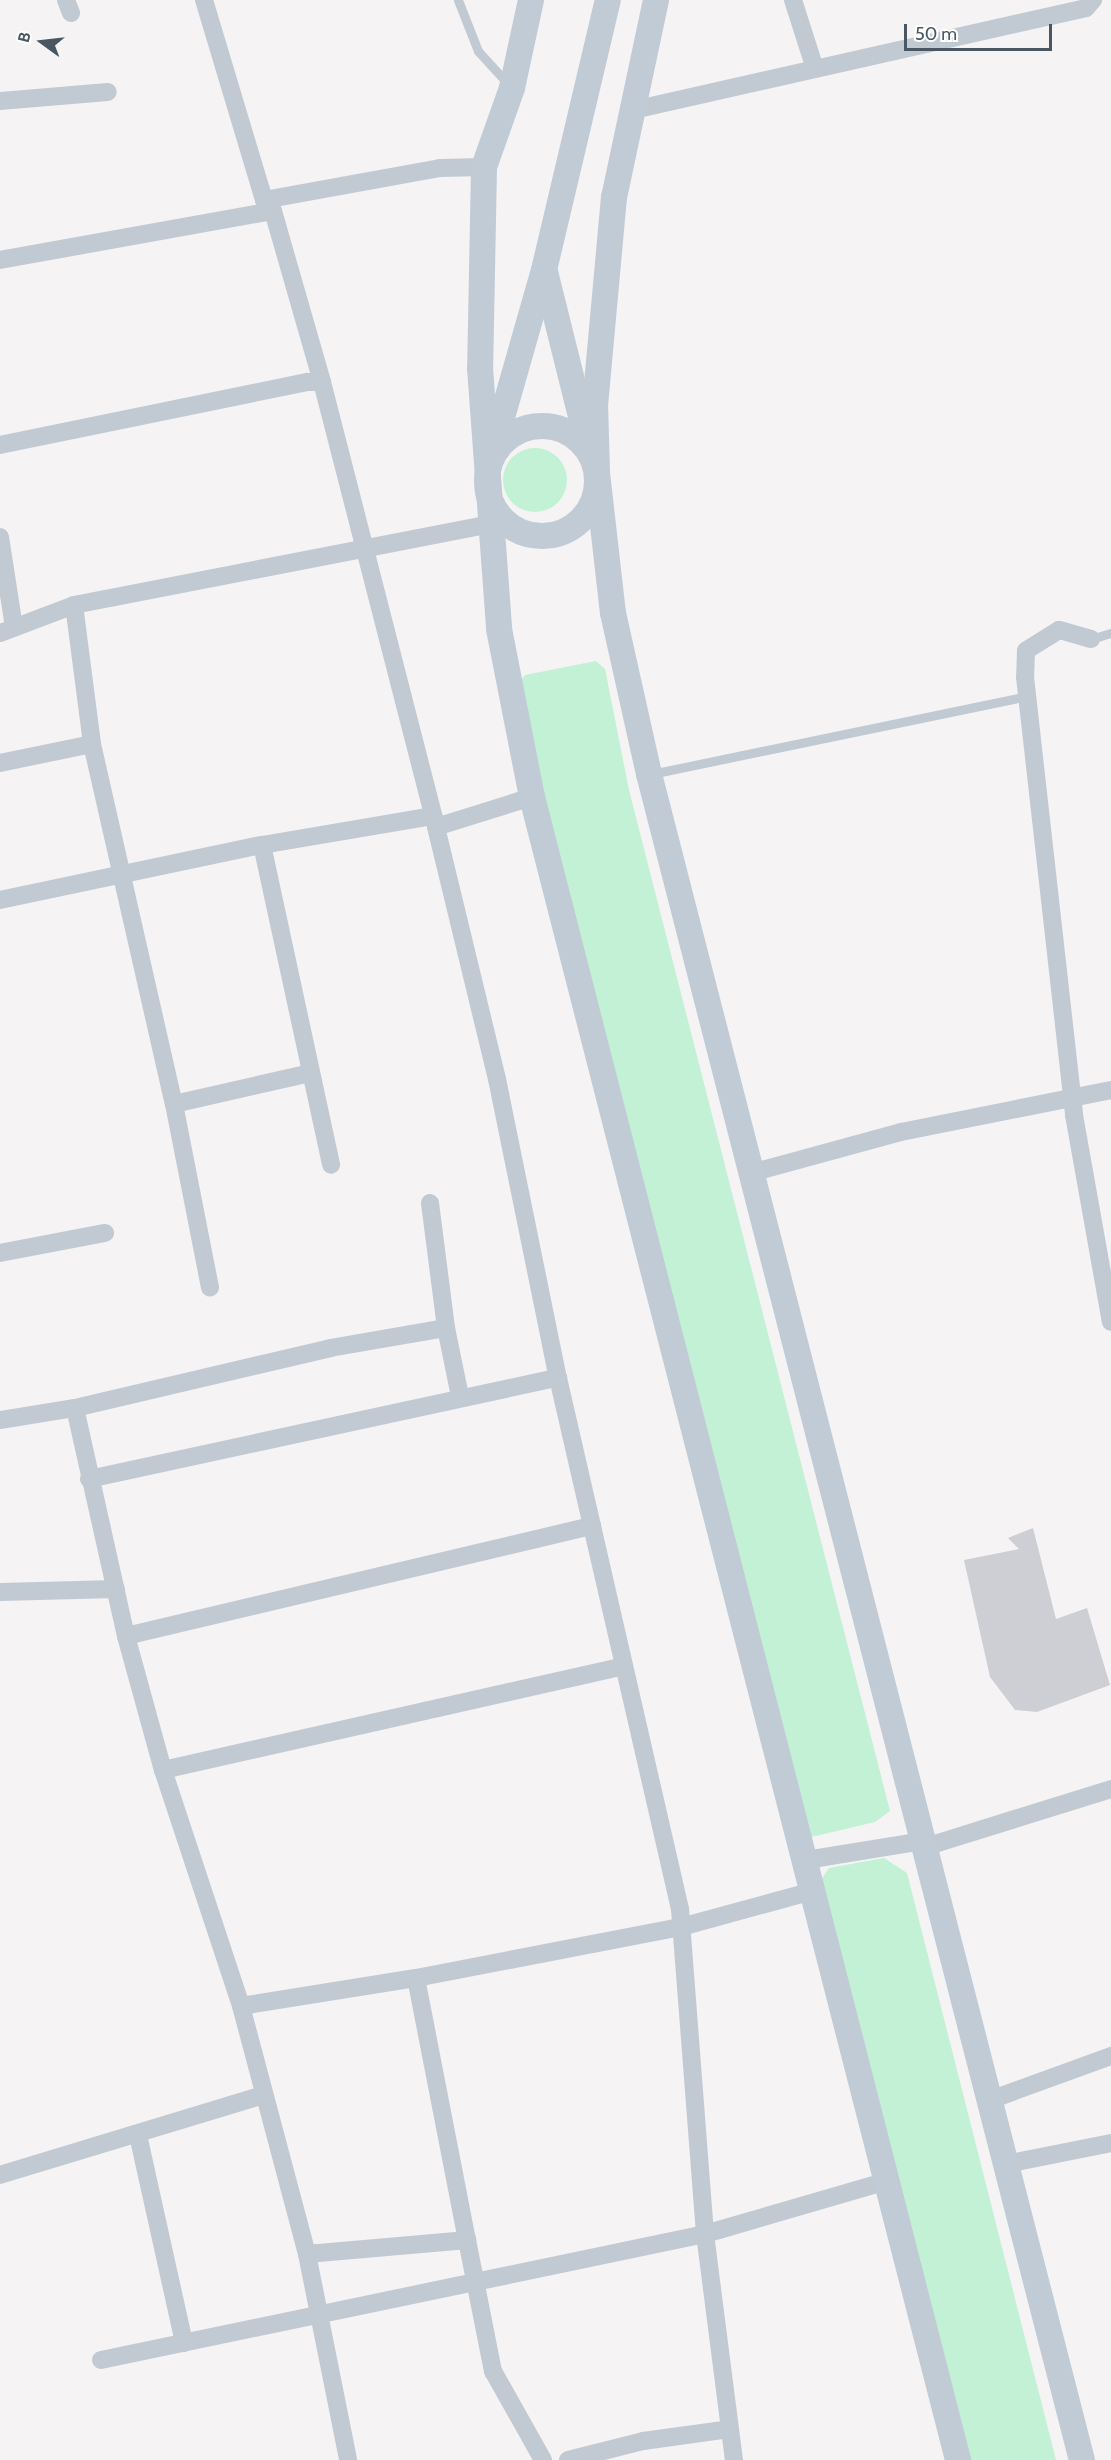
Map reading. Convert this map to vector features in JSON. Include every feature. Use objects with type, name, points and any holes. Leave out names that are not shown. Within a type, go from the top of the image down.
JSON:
[{"type":"street","points":[[204,0],[322,382],[435,821],[497,1079],[558,1378],[680,1909],[705,2234],[734,2460]]},
{"type":"street","points":[[531,0],[512,87],[484,167],[480,368],[489,500],[511,528],[546,537],[579,523],[590,508],[603,300],[614,197],[629,111],[656,0]]},
{"type":"street","points":[[608,0],[544,270],[487,472],[500,629],[532,797],[958,2460]]},
{"type":"street","points":[[793,0],[815,69]]},
{"type":"street","points":[[629,111],[1086,8],[1094,0]]},
{"type":"street","points":[[0,101],[108,92]]},
{"type":"street","points":[[0,260],[268,206],[440,168],[484,167]]},
{"type":"street","points":[[544,270],[594,464],[612,613],[649,774],[1082,2460]]},
{"type":"street","points":[[0,445],[308,382],[322,382]]},
{"type":"street","points":[[487,472],[498,447],[511,434],[528,426],[547,425],[565,430],[594,464]]},
{"type":"street","points":[[0,537],[7,630],[74,605],[364,545],[490,524]]},
{"type":"street","points":[[74,605],[92,744],[174,1104],[210,1288]]},
{"type":"street","points":[[1091,639],[1059,630],[1026,651],[1028,696],[1072,1101],[1111,1322]]},
{"type":"street","points":[[0,764],[92,744]]},
{"type":"street","points":[[0,900],[262,845],[435,821],[532,797]]},
{"type":"street","points":[[262,845],[332,1165]]},
{"type":"street","points":[[174,1104],[311,1073]]},
{"type":"street","points":[[751,1173],[901,1132],[1072,1101],[1111,1090]]},
{"type":"street","points":[[430,1203],[446,1328],[460,1396]]},
{"type":"street","points":[[0,1253],[105,1233]]},
{"type":"street","points":[[0,1420],[75,1408],[330,1348],[446,1328]]},
{"type":"street","points":[[89,1479],[460,1396],[558,1378]]},
{"type":"street","points":[[75,1408],[89,1479],[126,1636],[163,1770],[242,2006],[307,2253],[317,2316],[348,2460]]},
{"type":"street","points":[[126,1636],[592,1526]]},
{"type":"street","points":[[0,1592],[116,1589]]},
{"type":"street","points":[[163,1770],[623,1666]]},
{"type":"street","points":[[806,1860],[924,1844],[1111,1789]]},
{"type":"street","points":[[242,2006],[416,1978],[681,1927],[813,1892]]},
{"type":"street","points":[[416,1978],[492,2371],[543,2460]]},
{"type":"street","points":[[990,2100],[1111,2056]]},
{"type":"street","points":[[0,2175],[264,2095]]},
{"type":"street","points":[[138,2135],[184,2343]]},
{"type":"street","points":[[1006,2164],[1111,2143]]},
{"type":"street","points":[[101,2360],[705,2234],[888,2181]]},
{"type":"street","points":[[307,2253],[467,2240]]},
{"type":"street","points":[[568,2460],[643,2442],[729,2430]]},
{"type":"lane","points":[[458,0],[478,51],[512,87]]},
{"type":"lane","points":[[1091,639],[1111,633]]},
{"type":"lane","points":[[649,774],[1028,696]]},
{"type":"green space","points":[[529,448],[541,448],[558,457],[565,468],[567,480],[565,492],[558,503],[541,512],[529,512],[517,507],[508,498],[503,486],[503,474],[508,462],[517,453]]},
{"type":"green space","points":[[596,661],[605,669],[629,790],[890,1811],[875,1822],[807,1838],[542,806],[519,683],[525,675]]},
{"type":"green space","points":[[884,1858],[907,1873],[1056,2460],[965,2460],[818,1884],[829,1868]]},
{"type":"building","points":[[1033,1528],[1056,1619],[1087,1608],[1110,1685],[1037,1712],[1015,1710],[990,1677],[964,1560],[1019,1549],[1008,1538]]}]
